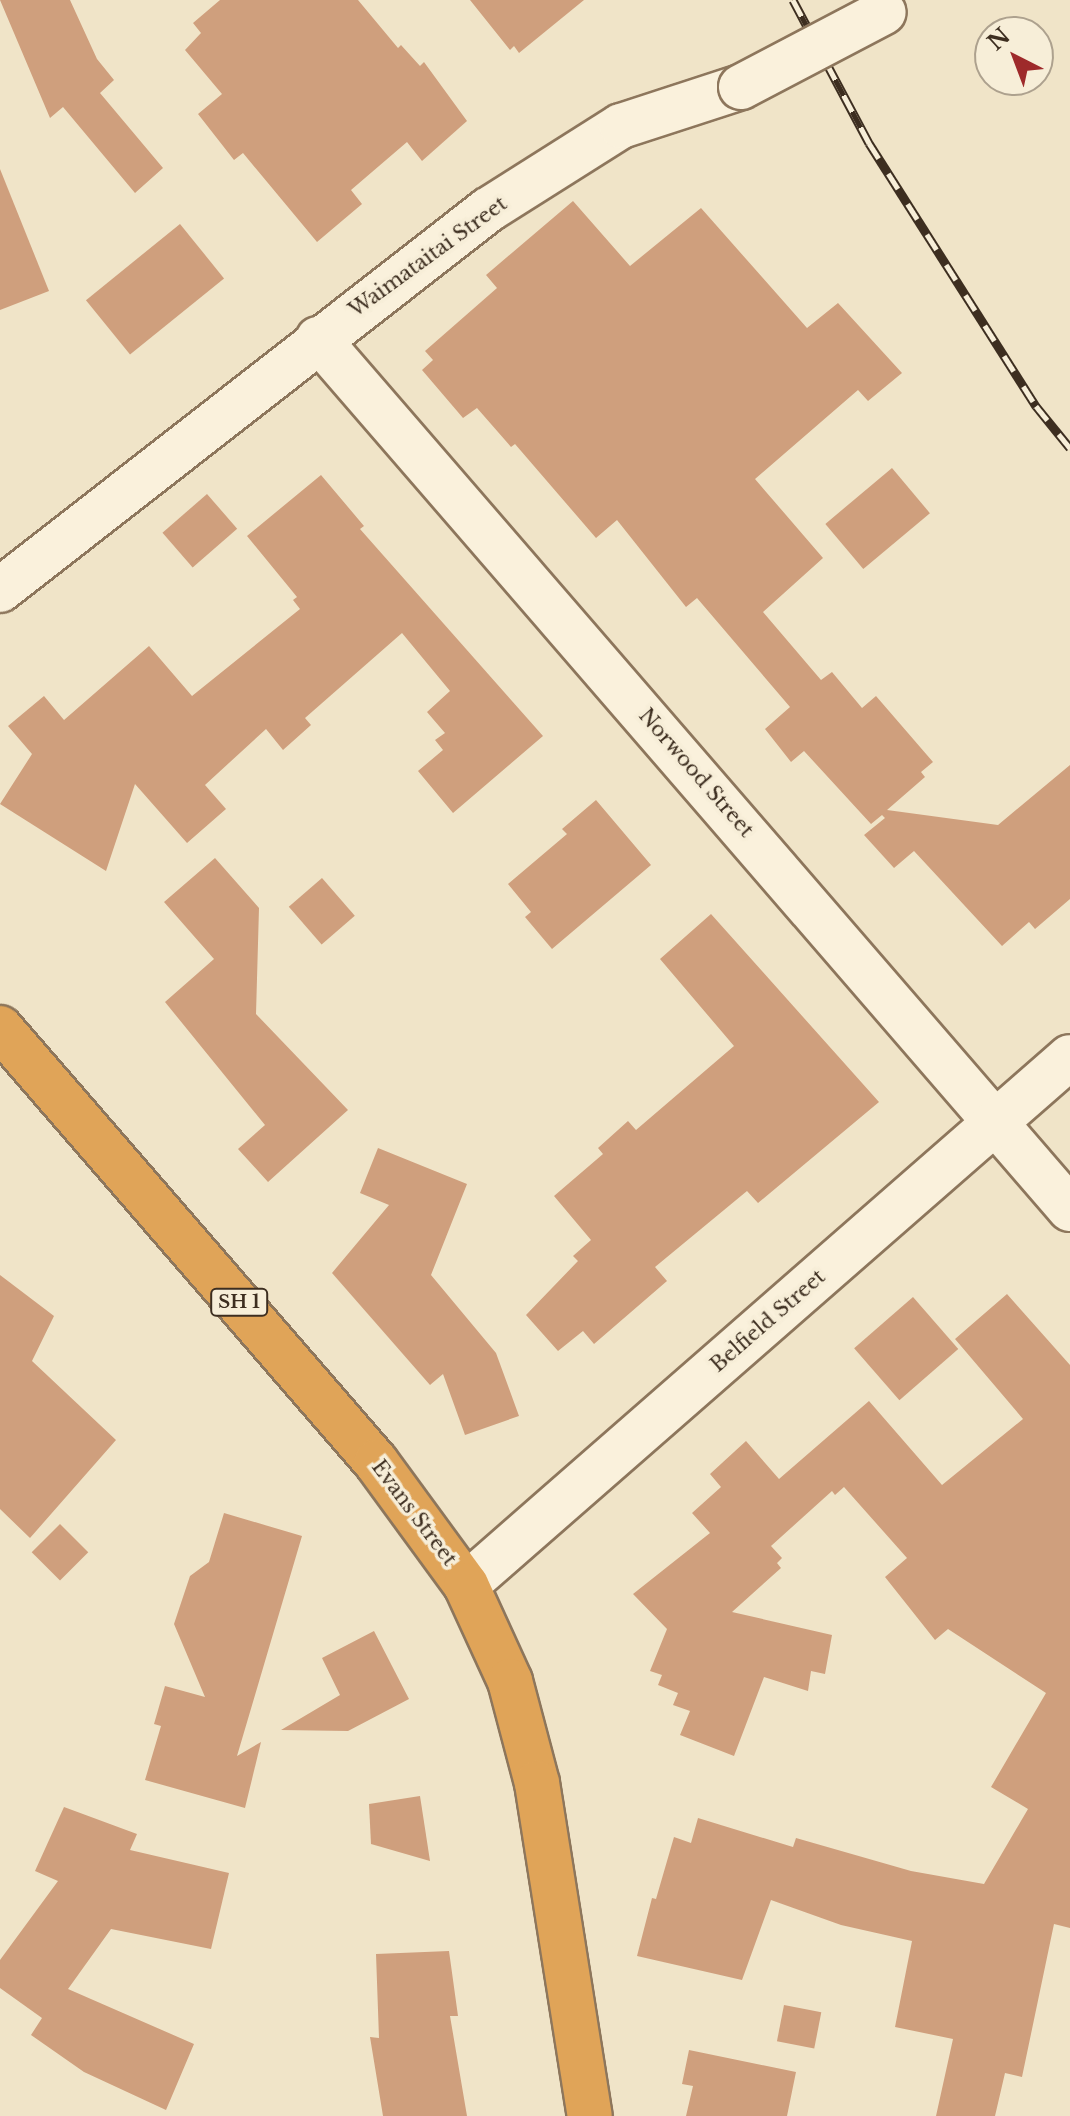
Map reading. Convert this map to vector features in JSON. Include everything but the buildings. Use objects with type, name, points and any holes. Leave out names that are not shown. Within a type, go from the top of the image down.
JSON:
[{"type":"highway","name":"Evans Street","points":[[0,1028],[376,1462],[466,1585],[510,1681],[537,1783],[590,2116]]},
{"type":"street","name":"Waimataitai Street","points":[[0,590],[318,339],[488,210],[621,126],[741,87],[893,6]]},
{"type":"street","name":"Norwood Street","points":[[318,339],[999,1121],[1070,1209]]},
{"type":"street","name":"Belfield Street","points":[[466,1585],[1070,1057]]},
{"type":"railway","points":[[793,0],[869,143],[1036,406],[1070,448]]}]
